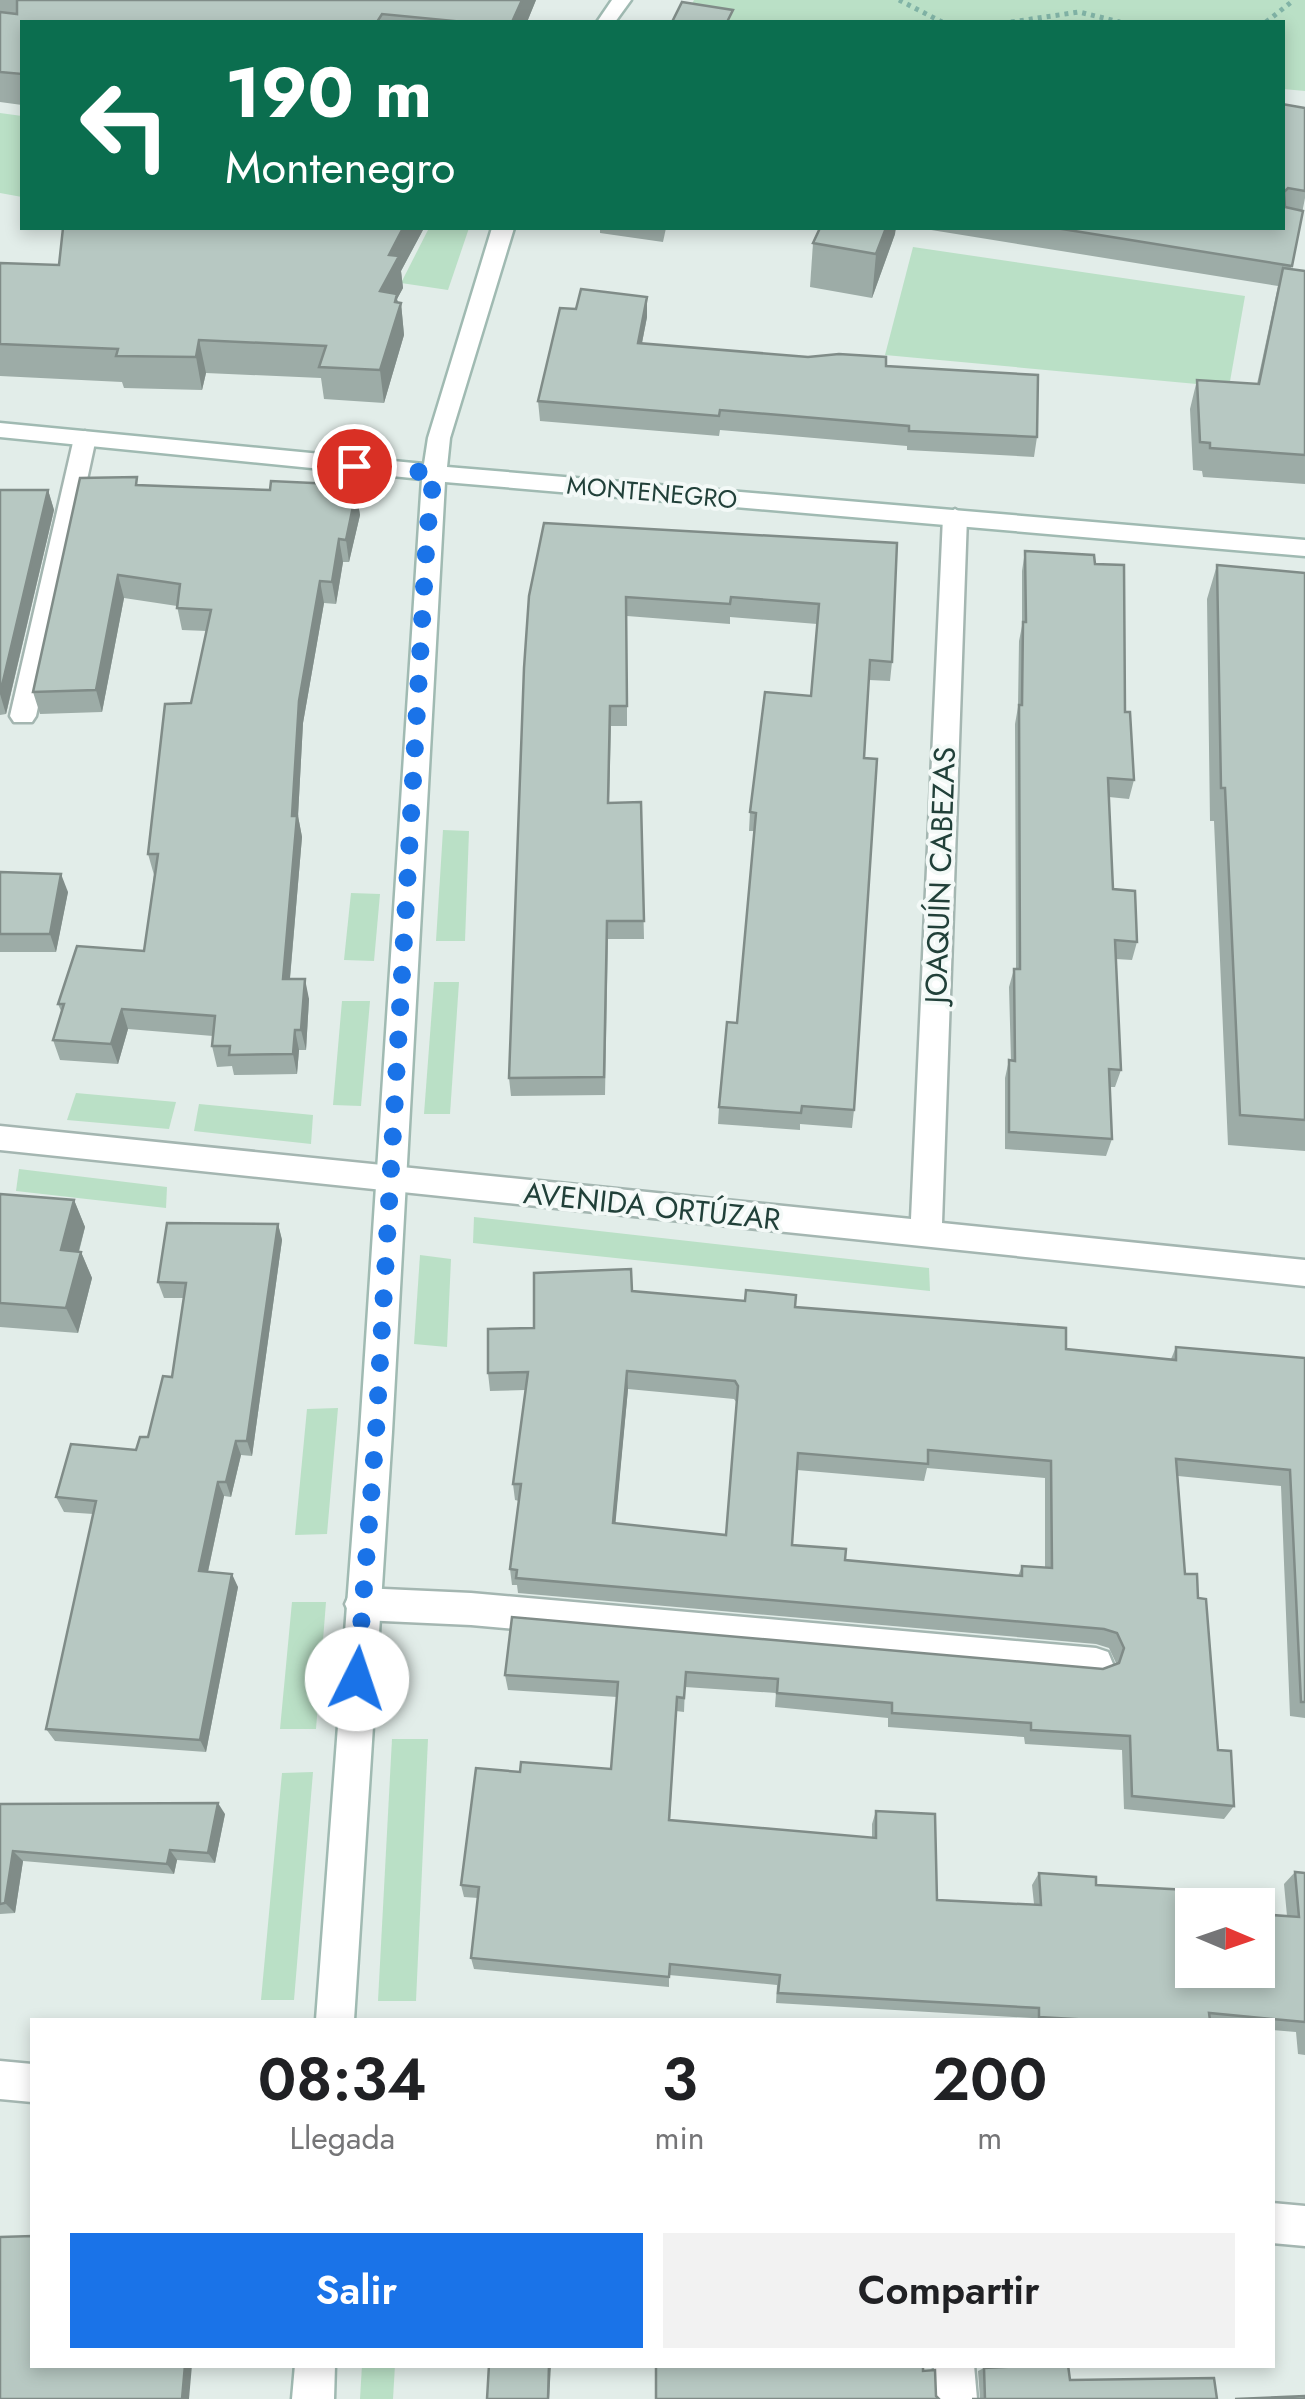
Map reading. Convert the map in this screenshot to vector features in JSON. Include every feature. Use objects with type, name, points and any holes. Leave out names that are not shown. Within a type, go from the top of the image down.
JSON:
[{"type":"street","points":[[335,2018],[392,1179],[427,534],[439,438],[501,230]]},
{"type":"street","name":"MONTENEGRO","points":[[0,430],[434,473],[1305,548]]},
{"type":"street","points":[[23,716],[85,438]]},
{"type":"street","name":"JOAQUÍN CABEZAS","points":[[926,1234],[955,517]]},
{"type":"street","name":"AVENIDA ORTÚZAR","points":[[0,1138],[1305,1272]]},
{"type":"street","points":[[362,1604],[471,1609],[1096,1664]]},
{"type":"street","points":[[0,2080],[30,2083]]},
{"type":"street","points":[[1275,2223],[1305,2226]]},
{"type":"street","points":[[313,2399],[316,2368]]},
{"type":"street","points":[[954,2368],[956,2399]]},
{"type":"path","points":[[899,0],[938,20]]},
{"type":"path","points":[[1269,20],[1292,2],[1305,5]]},
{"type":"path","points":[[1022,20],[1069,10],[1115,20]]},
{"type":"green space","points":[[694,0],[1305,0],[1305,91],[1285,89],[1285,20],[731,20],[686,15]]},
{"type":"green space","points":[[0,113],[20,116],[20,197],[0,193]]},
{"type":"green space","points":[[428,230],[468,230],[448,290],[401,283]]},
{"type":"green space","points":[[913,247],[1245,296],[1229,387],[885,355]]},
{"type":"green space","points":[[443,830],[469,831],[465,941],[436,941]]},
{"type":"green space","points":[[351,893],[380,894],[374,961],[344,960]]},
{"type":"green space","points":[[434,982],[459,982],[450,1114],[424,1114]]},
{"type":"green space","points":[[342,1001],[370,1001],[361,1106],[333,1105]]},
{"type":"green space","points":[[76,1093],[176,1102],[169,1129],[67,1120]]},
{"type":"green space","points":[[199,1104],[313,1115],[311,1144],[194,1131]]},
{"type":"green space","points":[[19,1169],[167,1187],[166,1208],[16,1191]]},
{"type":"green space","points":[[474,1217],[929,1268],[930,1291],[473,1243]]},
{"type":"green space","points":[[420,1255],[451,1259],[447,1347],[414,1344]]},
{"type":"green space","points":[[338,1408],[327,1534],[295,1535],[307,1409]]},
{"type":"green space","points":[[292,1602],[326,1602],[316,1729],[280,1729]]},
{"type":"green space","points":[[392,1739],[428,1739],[416,2001],[378,2001]]},
{"type":"green space","points":[[313,1772],[294,2000],[261,2000],[282,1773]]},
{"type":"green space","points":[[362,2368],[395,2368],[393,2399],[360,2399]]},
{"type":"building","points":[[17,0],[522,0],[513,20],[444,20],[382,14],[378,20],[20,20],[20,74],[0,72],[0,12],[17,14]]},
{"type":"building","points":[[682,2],[733,10],[728,20],[673,20]]},
{"type":"building","points":[[1285,105],[1305,108],[1305,191],[1285,191]]},
{"type":"building","points":[[1285,207],[1303,211],[1292,266],[1068,230],[1285,230]]},
{"type":"building","points":[[63,230],[402,230],[389,255],[399,256],[380,291],[397,294],[395,302],[401,303],[380,370],[319,367],[326,346],[199,340],[196,357],[116,356],[118,349],[0,344],[0,263],[59,265]]},
{"type":"building","points":[[819,230],[885,230],[876,254],[813,243]]},
{"type":"building","points":[[1283,268],[1305,271],[1305,455],[1210,448],[1210,443],[1200,442],[1197,380],[1259,384]]},
{"type":"building","points":[[581,289],[647,297],[638,343],[808,357],[886,357],[886,366],[1038,375],[1037,437],[909,431],[909,426],[720,410],[719,416],[538,401],[560,308],[576,309]]},
{"type":"building","points":[[137,477],[136,485],[270,490],[271,481],[333,484],[332,491],[356,492],[346,540],[339,539],[332,582],[320,581],[299,701],[292,816],[297,816],[283,979],[305,979],[301,1030],[295,1030],[293,1054],[229,1055],[230,1046],[212,1046],[215,1016],[122,1009],[111,1044],[53,1040],[64,1004],[58,1004],[77,946],[144,951],[158,854],[148,854],[165,704],[191,703],[211,610],[177,608],[180,584],[118,575],[96,690],[33,692],[80,478]]},
{"type":"building","points":[[0,490],[48,490],[0,694]]},
{"type":"building","points":[[544,523],[897,543],[892,662],[870,660],[864,758],[877,759],[854,1110],[802,1106],[801,1113],[719,1107],[727,1022],[737,1023],[756,813],[750,812],[765,692],[811,696],[819,604],[731,597],[730,604],[626,597],[627,706],[610,706],[608,803],[641,802],[644,921],[607,921],[604,1077],[509,1078],[524,668],[529,596]]},
{"type":"building","points":[[1025,551],[1094,555],[1095,564],[1124,565],[1125,712],[1130,712],[1134,780],[1108,778],[1113,889],[1135,891],[1137,942],[1115,940],[1121,1070],[1109,1069],[1112,1139],[1009,1132],[1009,1060],[1015,1061],[1014,969],[1020,969],[1019,705],[1026,622]]},
{"type":"building","points":[[1217,565],[1305,573],[1305,1120],[1240,1115],[1225,788],[1221,788]]},
{"type":"building","points":[[0,872],[61,874],[50,934],[0,934]]},
{"type":"building","points":[[0,1194],[74,1200],[61,1250],[81,1252],[66,1308],[0,1303]]},
{"type":"building","points":[[167,1223],[278,1224],[247,1441],[236,1441],[226,1482],[218,1482],[199,1571],[232,1574],[200,1740],[46,1729],[96,1501],[56,1497],[71,1444],[136,1450],[140,1437],[148,1437],[163,1376],[172,1377],[186,1283],[158,1282]]},
{"type":"building","points":[[631,1269],[632,1291],[745,1301],[746,1290],[796,1295],[795,1307],[1066,1328],[1066,1349],[1176,1360],[1176,1347],[1305,1358],[1305,1702],[1301,1702],[1290,1470],[1176,1459],[1185,1574],[1197,1574],[1198,1598],[1206,1599],[1218,1750],[1231,1751],[1234,1806],[1132,1796],[1130,1736],[1031,1730],[1031,1723],[892,1713],[892,1703],[777,1693],[778,1679],[686,1672],[684,1698],[677,1697],[669,1820],[876,1838],[876,1811],[935,1814],[937,1900],[1041,1905],[1039,1873],[1096,1877],[1096,1885],[1175,1889],[1175,1988],[1275,1988],[1275,1915],[1299,1917],[1295,1872],[1305,1873],[1305,2022],[1209,2013],[1210,2018],[1039,2017],[1039,2008],[778,1993],[780,1975],[670,1964],[669,1977],[471,1958],[479,1887],[461,1885],[476,1768],[520,1772],[521,1762],[611,1769],[618,1682],[505,1675],[512,1617],[1103,1669],[1119,1663],[1124,1648],[1117,1633],[1104,1629],[516,1578],[517,1570],[510,1569],[521,1484],[513,1484],[528,1372],[488,1373],[488,1329],[534,1328],[534,1273]],"holes":[[[627,1371],[735,1381],[738,1386],[726,1535],[613,1523]],[[928,1450],[1051,1461],[1052,1568],[1022,1566],[1022,1576],[845,1560],[846,1549],[792,1545],[798,1453],[928,1464]]]},
{"type":"building","points":[[218,1803],[208,1853],[170,1850],[167,1864],[13,1851],[5,1903],[0,1904],[0,1804]]},
{"type":"building","points":[[30,2236],[30,2368],[185,2368],[182,2399],[0,2399],[0,2237]]},
{"type":"building","points":[[489,2368],[549,2368],[548,2399],[487,2399]]},
{"type":"building","points":[[656,2368],[923,2368],[935,2370],[939,2399],[656,2399]]},
{"type":"building","points":[[984,2368],[1068,2368],[1070,2380],[1214,2378],[1217,2399],[985,2399]]},
{"type":"building","points":[[1305,2396],[1305,2399],[1235,2399]]},
{"type":"route","points":[[354,466],[434,473],[427,534],[376,1432],[357,1679]]}]
